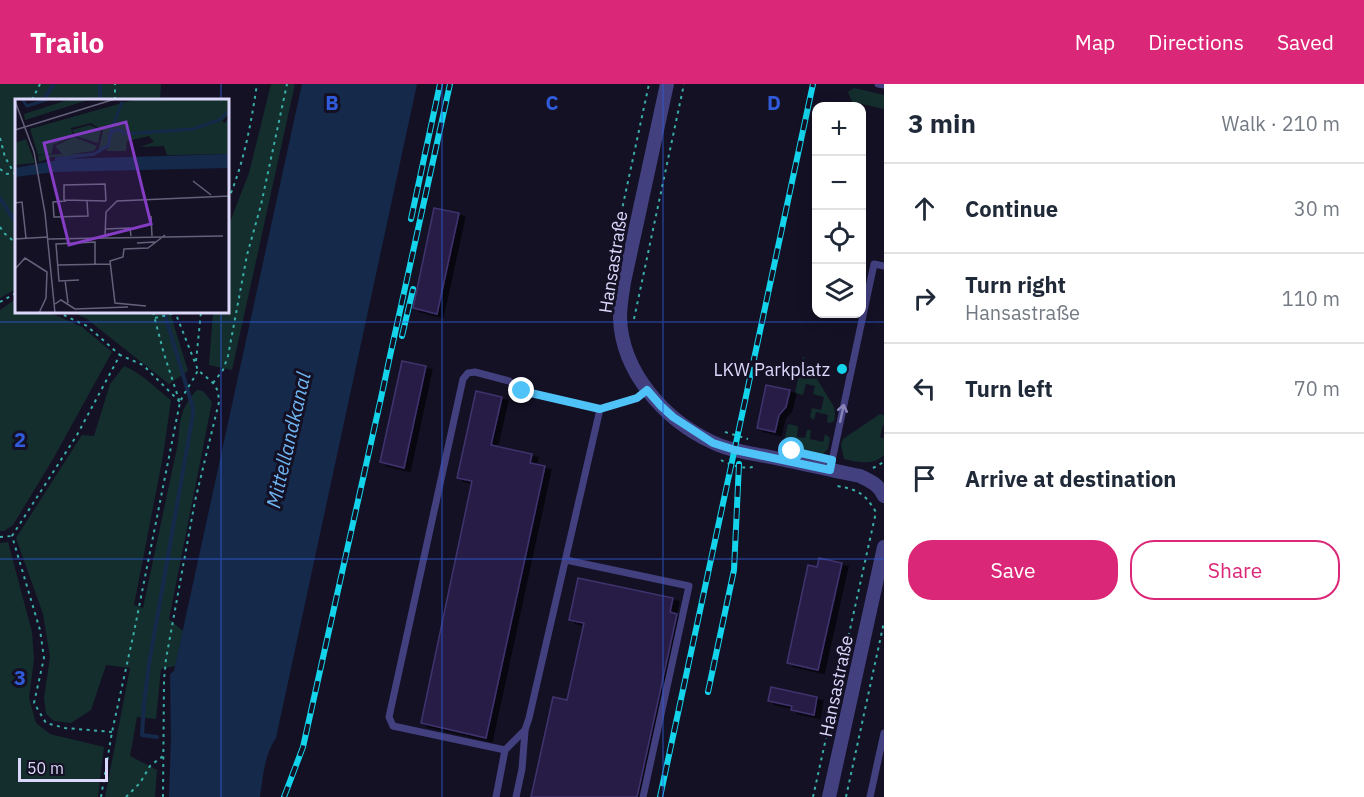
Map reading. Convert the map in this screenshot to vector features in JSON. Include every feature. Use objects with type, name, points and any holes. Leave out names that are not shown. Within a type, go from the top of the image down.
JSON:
[{"type":"street","name":"Hansastraße","points":[[667,84],[624,282],[621,308],[622,331],[628,355],[638,376],[647,390],[673,417],[713,443],[830,477],[860,476],[883,489]]},
{"type":"street","name":"Hansastraße","points":[[830,797],[884,547]]},
{"type":"lane","points":[[878,84],[884,85]]},
{"type":"lane","points":[[830,477],[874,264],[884,266]]},
{"type":"lane","points":[[505,750],[393,726],[389,717],[463,379],[468,373],[475,372],[509,381],[522,391],[600,409],[637,398],[647,390]]},
{"type":"lane","points":[[516,797],[522,769],[525,730],[600,409]]},
{"type":"lane","points":[[566,560],[689,586],[643,797]]},
{"type":"lane","points":[[495,797],[505,750],[525,730]]},
{"type":"lane","points":[[870,797],[884,733]]},
{"type":"path","points":[[32,99],[40,84]]},
{"type":"path","points":[[115,99],[116,84]]},
{"type":"path","points":[[230,194],[243,157],[257,84]]},
{"type":"path","points":[[213,383],[223,370],[228,356],[247,255],[261,205],[287,84]]},
{"type":"path","points":[[607,305],[608,279],[649,84]]},
{"type":"path","points":[[634,326],[636,307],[684,84]]},
{"type":"path","points":[[0,138],[5,157],[15,173],[7,174],[0,169]]},
{"type":"path","points":[[0,227],[15,242]]},
{"type":"path","points":[[0,302],[15,294]]},
{"type":"path","points":[[61,314],[87,326],[120,355],[143,365],[180,402]]},
{"type":"path","points":[[154,314],[180,402]]},
{"type":"path","points":[[155,318],[168,314]]},
{"type":"path","points":[[163,797],[166,659],[195,501],[219,402],[218,391],[213,383],[198,370],[176,314]]},
{"type":"path","points":[[196,363],[201,314]]},
{"type":"path","points":[[112,732],[65,728],[46,723],[34,703],[44,658],[40,630],[12,536],[77,435],[120,355]]},
{"type":"path","points":[[100,797],[180,402],[198,370]]},
{"type":"path","points":[[722,432],[751,440]]},
{"type":"path","points":[[716,458],[732,465],[753,467]]},
{"type":"path","points":[[872,468],[884,462]]},
{"type":"path","points":[[813,797],[876,512],[864,495],[830,477]]},
{"type":"path","points":[[0,537],[12,536]]},
{"type":"path","points":[[846,797],[884,622]]},
{"type":"path","points":[[126,797],[140,783],[150,766],[163,756]]},
{"type":"green space","points":[[0,84],[161,84],[160,99],[15,99],[15,290],[0,298]]},
{"type":"green space","points":[[271,84],[295,84],[232,370],[209,365],[213,314],[230,314],[230,222],[249,173]]},
{"type":"green space","points":[[854,88],[884,95],[884,109],[866,105],[866,102],[852,102],[848,92]]},
{"type":"green space","points":[[15,300],[15,314],[53,314],[82,327],[112,352],[53,459],[13,525],[4,531],[0,531],[0,310]]},
{"type":"green space","points":[[76,314],[171,314],[188,371],[169,384],[87,319]]},
{"type":"green space","points":[[803,356],[834,407],[834,421],[830,423],[827,422],[828,415],[816,412],[814,420],[810,417],[812,408],[821,410],[824,397],[813,394],[815,386],[806,384],[803,395],[795,393]]},
{"type":"green space","points":[[124,366],[143,377],[171,400],[163,456],[134,605],[143,608],[184,409],[197,390],[203,391],[212,402],[169,619],[183,631],[175,666],[161,669],[156,719],[137,717],[130,756],[157,770],[155,797],[105,797],[130,668],[106,665],[91,710],[71,723],[54,721],[46,714],[44,698],[50,657],[43,614],[16,538],[82,435],[94,436],[110,384]]},
{"type":"green space","points":[[880,414],[884,415],[880,437],[884,439],[884,455],[870,462],[844,459],[841,445],[843,439]]},
{"type":"green space","points":[[788,424],[798,427],[797,437],[805,438],[807,430],[811,430],[810,439],[823,442],[825,434],[830,438],[828,449],[822,455],[783,446]]},
{"type":"green space","points":[[8,542],[32,632],[34,659],[29,698],[36,723],[50,734],[104,747],[98,797],[0,797],[0,543]]},
{"type":"water","name":"Mittellandkanal","points":[[302,84],[417,84],[276,738],[266,759],[260,797],[169,797],[170,674],[174,671]]},
{"type":"building","points":[[434,208],[459,213],[437,314],[413,308]]},
{"type":"building","points":[[402,361],[426,366],[404,468],[380,462]]},
{"type":"building","points":[[766,385],[790,390],[786,407],[779,415],[775,432],[757,428]]},
{"type":"building","points":[[476,391],[502,397],[491,445],[532,454],[530,463],[545,466],[486,738],[421,723],[472,481],[457,478]]},
{"type":"building","points":[[819,558],[842,563],[818,670],[787,663],[808,565],[817,567]]},
{"type":"building","points":[[578,578],[673,598],[670,612],[677,614],[637,797],[531,797],[553,697],[567,700],[584,623],[569,620]]},
{"type":"building","points":[[771,687],[817,697],[814,715],[791,710],[792,706],[768,701]]},
{"type":"waterway","points":[[45,99],[54,84]]},
{"type":"waterway","points":[[100,84],[100,99]]},
{"type":"waterway","points":[[0,198],[15,221]]},
{"type":"waterway","points":[[157,737],[142,735],[144,704],[193,414],[165,314]]},
{"type":"railway","points":[[411,219],[440,84]]},
{"type":"railway","points":[[284,797],[303,747],[450,84]]},
{"type":"railway","points":[[660,797],[813,84]]},
{"type":"railway","points":[[402,336],[413,289]]},
{"type":"railway","points":[[708,692],[734,570],[739,464]]},
{"type":"place","name":"LKW Parkplatz","points":[[842,369]]},
{"type":"route","points":[[522,391],[600,409],[637,398],[647,390],[673,417],[713,443],[735,450],[830,470],[832,460],[792,451]]}]
